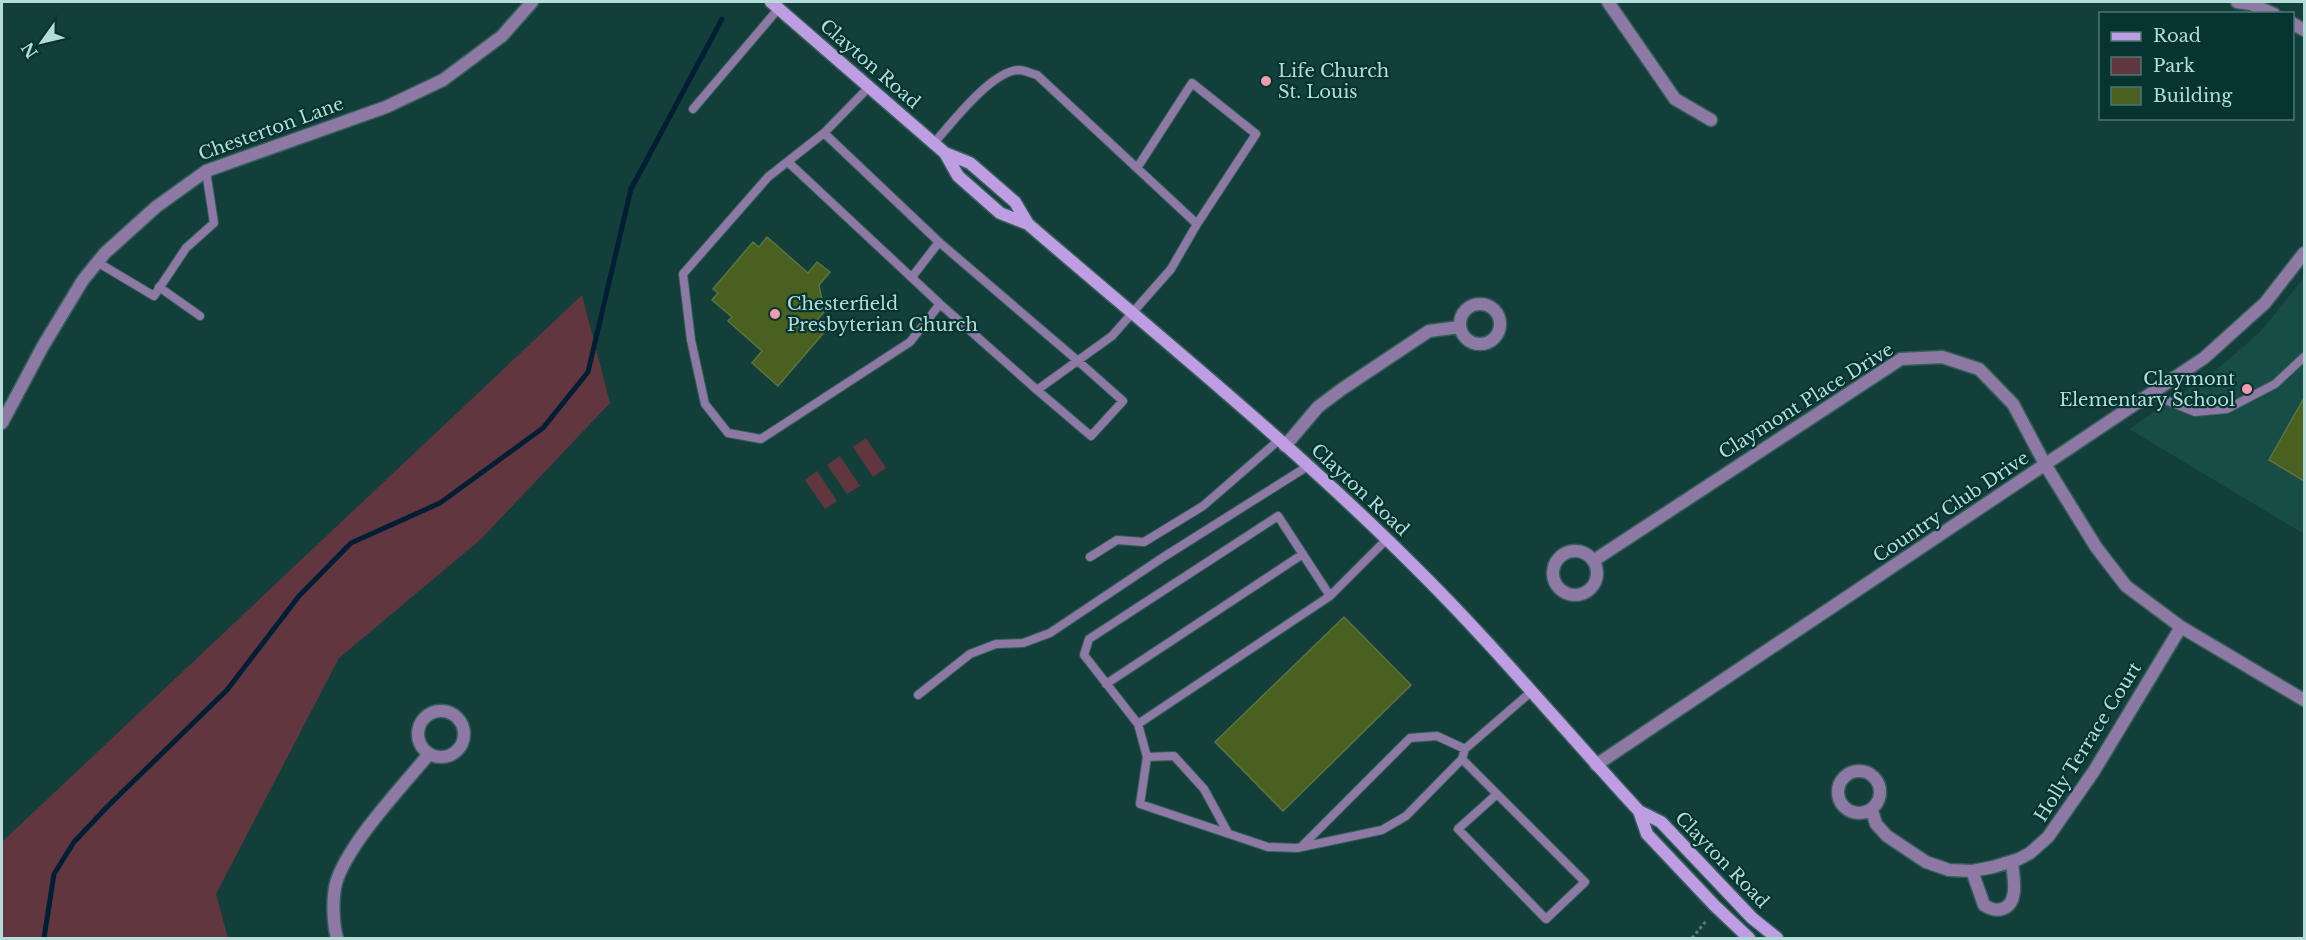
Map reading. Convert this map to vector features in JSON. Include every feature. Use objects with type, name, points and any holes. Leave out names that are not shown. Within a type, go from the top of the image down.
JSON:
[{"type":"main road","name":"Clayton Road","points":[[775,5],[945,153],[958,176],[1000,213],[1028,224]]},
{"type":"main road","name":"Clayton Road","points":[[945,153],[970,163],[1015,202],[1028,224],[1282,443],[1387,539],[1424,575],[1532,691],[1639,811],[1661,822],[1728,894],[1777,939]]},
{"type":"main road","name":"Clayton Road","points":[[1639,811],[1647,834],[1749,939]]},
{"type":"street","name":"Chesterton Lane","points":[[2,423],[64,310],[97,262],[156,207],[206,171],[417,94],[443,80],[501,36],[532,2]]},
{"type":"street","points":[[1608,2],[1675,99],[1711,120]]},
{"type":"street","points":[[2237,2],[2251,4],[2269,12]]},
{"type":"street","name":"Country Club Drive","points":[[1596,765],[2046,466],[2204,358],[2265,303],[2304,254]]},
{"type":"street","points":[[1282,443],[1318,407],[1429,331],[1460,327]]},
{"type":"street","name":"Claymont Place Drive","points":[[1593,561],[1901,358],[1942,357],[1979,369],[2013,404],[2046,466],[2096,547],[2126,586],[2181,627],[2304,700]]},
{"type":"street","name":"Holly Terrace Court","points":[[1872,810],[1876,824],[1887,836],[1910,852],[1949,870],[1972,872],[2012,862],[2030,853],[2048,837],[2094,771],[2181,627]]},
{"type":"street","points":[[337,939],[334,929],[336,884],[344,865],[353,847],[429,754]]},
{"type":"street","points":[[1972,872],[1984,905],[2001,910],[2006,908],[2013,899],[2012,862]]},
{"type":"lane","points":[[693,109],[775,5]]},
{"type":"lane","points":[[934,143],[975,98],[1003,74],[1020,70],[1038,75],[1197,224]]},
{"type":"lane","points":[[1037,390],[1112,336],[1172,269],[1197,224],[1256,134],[1192,83],[1137,168]]},
{"type":"lane","points":[[869,87],[824,133],[768,177],[683,274],[692,340],[705,404],[728,433],[761,439],[910,342],[940,304]]},
{"type":"lane","points":[[788,162],[940,304],[1091,436],[1123,401],[939,242],[824,133]]},
{"type":"lane","points":[[97,262],[153,296],[186,248],[214,223],[206,171]]},
{"type":"lane","points":[[912,277],[939,242]]},
{"type":"lane","points":[[159,287],[200,316]]},
{"type":"lane","points":[[2151,394],[2195,412],[2227,409],[2275,384],[2304,357]]},
{"type":"lane","points":[[1090,557],[1117,540],[1144,542],[1203,506],[1282,443]]},
{"type":"lane","points":[[918,695],[970,654],[996,644],[1023,643],[1050,633],[1162,558],[1308,466]]},
{"type":"lane","points":[[1330,596],[1278,516],[1089,639],[1084,655],[1138,724],[1147,757],[1140,804],[1268,847],[1301,847],[1382,830],[1406,816],[1462,759],[1465,749],[1532,691]]},
{"type":"lane","points":[[1138,724],[1330,596],[1387,539]]},
{"type":"lane","points":[[1106,684],[1303,554]]},
{"type":"lane","points":[[1301,847],[1410,738],[1437,736],[1465,749]]},
{"type":"lane","points":[[1147,757],[1174,756],[1204,789],[1228,833]]},
{"type":"lane","points":[[1462,759],[1497,794],[1585,882],[1546,920],[1458,829],[1497,794]]},
{"type":"path","points":[[1692,939],[1707,920]]},
{"type":"shaded area","name":"Claymont Elementary School","points":[[2304,278],[2304,534],[2129,429],[2215,371],[2260,332]]},
{"type":"green space","points":[[582,295],[610,403],[480,540],[339,658],[216,894],[228,938],[2,938],[2,842]]},
{"type":"green space","points":[[866,438],[886,468],[873,477],[853,447]]},
{"type":"green space","points":[[840,456],[860,486],[847,494],[827,465]]},
{"type":"green space","points":[[817,471],[837,501],[825,509],[805,480]]},
{"type":"building","name":"Chesterfield Presbyterian Church","points":[[767,237],[808,273],[817,262],[830,272],[819,285],[824,312],[816,321],[826,330],[778,386],[752,363],[762,351],[728,321],[732,317],[712,300],[718,293],[713,289],[753,242],[759,247]]},
{"type":"building","points":[[2304,398],[2304,481],[2269,460]]},
{"type":"building","points":[[1344,617],[1411,685],[1283,811],[1215,742]]},
{"type":"waterway","points":[[44,938],[54,874],[74,842],[227,690],[299,596],[351,543],[440,503],[543,428],[588,372],[631,189],[722,19]]},
{"type":"place","name":"Life Church St. Louis","points":[[1266,81]]},
{"type":"place","name":"Chesterfield Presbyterian Church","points":[[775,314]]},
{"type":"place","name":"Claymont Elementary School","points":[[2247,389]]}]
